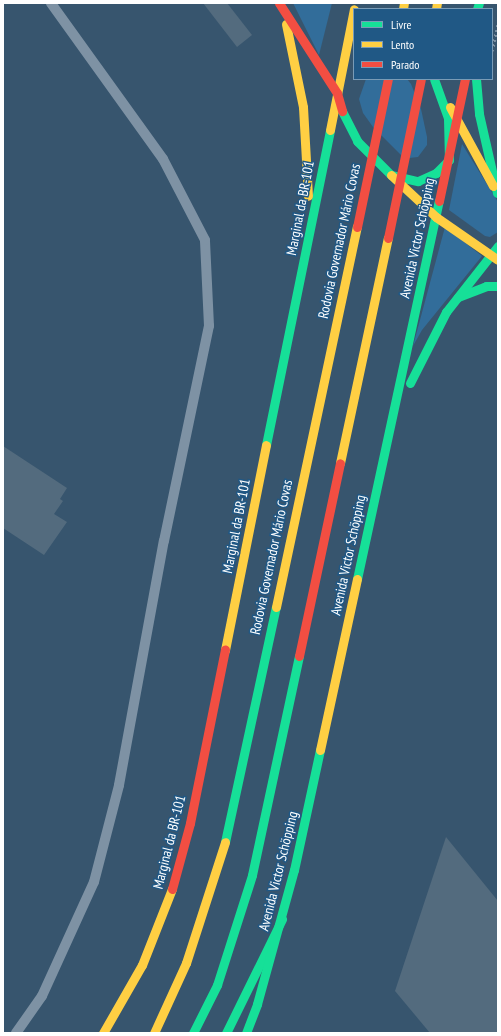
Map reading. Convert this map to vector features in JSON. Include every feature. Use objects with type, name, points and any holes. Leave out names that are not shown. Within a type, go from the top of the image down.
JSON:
[{"type":"main road","points":[[281,5],[337,93],[344,119],[357,141],[436,217],[495,257]]},
{"type":"main road","points":[[281,5],[303,107],[310,228]]},
{"type":"main road","name":"Marginal da BR-101","points":[[103,1033],[142,965],[168,903],[190,823],[353,12]]},
{"type":"main road","points":[[337,93],[353,62]]},
{"type":"main road","name":"Rodovia Governador Mário Covas","points":[[154,1033],[186,963],[222,857],[388,80]]},
{"type":"main road","points":[[194,1033],[217,984],[252,875],[421,80]]},
{"type":"main road","points":[[435,80],[498,194]]},
{"type":"main road","name":"Avenida Victor Schöpping","points":[[246,1033],[282,919],[449,160],[465,80]]},
{"type":"main road","points":[[476,80],[478,114],[498,194]]},
{"type":"main road","points":[[391,175],[418,181],[436,173],[449,160],[450,134],[440,89]]},
{"type":"main road","points":[[385,450],[411,380],[426,346],[458,297],[495,257],[498,246]]},
{"type":"main road","points":[[458,297],[486,286],[498,286]]},
{"type":"main road","points":[[226,1033],[282,919]]},
{"type":"lane","points":[[16,1033],[42,996],[94,882],[119,785],[164,541],[209,326],[205,240],[163,159],[51,3]]},
{"type":"path","points":[[493,46],[498,23]]},
{"type":"shaded area","points":[[293,3],[332,3],[319,55]]},
{"type":"shaded area","points":[[366,80],[408,80],[411,84],[421,109],[427,137],[427,145],[418,157],[409,158],[401,155],[373,127],[363,113],[359,99]]},
{"type":"shaded area","points":[[462,144],[498,202],[498,232],[490,237],[485,236],[449,210]]},
{"type":"shaded area","points":[[445,227],[482,256],[422,330],[413,346]]},
{"type":"building","points":[[203,3],[227,3],[252,35],[237,47]]},
{"type":"building","points":[[3,446],[67,488],[60,499],[63,501],[54,514],[67,522],[44,555],[3,528]]},
{"type":"building","points":[[446,837],[498,901],[498,1033],[430,1033],[395,991]]},
{"type":"traffic: fast","points":[[477,8],[479,3]]},
{"type":"traffic: fast","points":[[342,111],[357,141],[391,175],[418,181],[436,173],[449,160],[448,118],[434,80]]},
{"type":"traffic: fast","points":[[476,80],[479,114],[497,193]]},
{"type":"traffic: fast","points":[[266,445],[330,130]]},
{"type":"traffic: fast","points":[[357,579],[439,201]]},
{"type":"traffic: fast","points":[[410,383],[446,312],[498,246]]},
{"type":"traffic: fast","points":[[458,297],[486,286],[498,286]]},
{"type":"traffic: fast","points":[[225,842],[276,607]]},
{"type":"traffic: fast","points":[[193,1033],[217,985],[252,875],[299,656]]},
{"type":"traffic: fast","points":[[246,1033],[257,1004],[294,870],[320,750]]},
{"type":"traffic: fast","points":[[226,1033],[282,919]]},
{"type":"traffic: slow","points":[[403,8],[404,3]]},
{"type":"traffic: slow","points":[[436,8],[437,3]]},
{"type":"traffic: slow","points":[[330,130],[353,14]]},
{"type":"traffic: slow","points":[[286,24],[303,107],[308,196]]},
{"type":"traffic: slow","points":[[450,107],[493,186]]},
{"type":"traffic: slow","points":[[391,175],[436,217],[498,260]]},
{"type":"traffic: slow","points":[[276,607],[357,227]]},
{"type":"traffic: slow","points":[[340,463],[388,238]]},
{"type":"traffic: slow","points":[[225,650],[266,445]]},
{"type":"traffic: slow","points":[[320,750],[357,579]]},
{"type":"traffic: slow","points":[[154,1033],[186,963],[225,842]]},
{"type":"traffic: slow","points":[[103,1033],[142,965],[172,889]]},
{"type":"traffic: jam","points":[[279,3],[337,93],[342,111]]},
{"type":"traffic: jam","points":[[357,227],[388,80]]},
{"type":"traffic: jam","points":[[388,238],[421,80]]},
{"type":"traffic: jam","points":[[439,201],[465,80]]},
{"type":"traffic: jam","points":[[299,656],[340,463]]},
{"type":"traffic: jam","points":[[172,889],[190,823],[225,650]]}]
